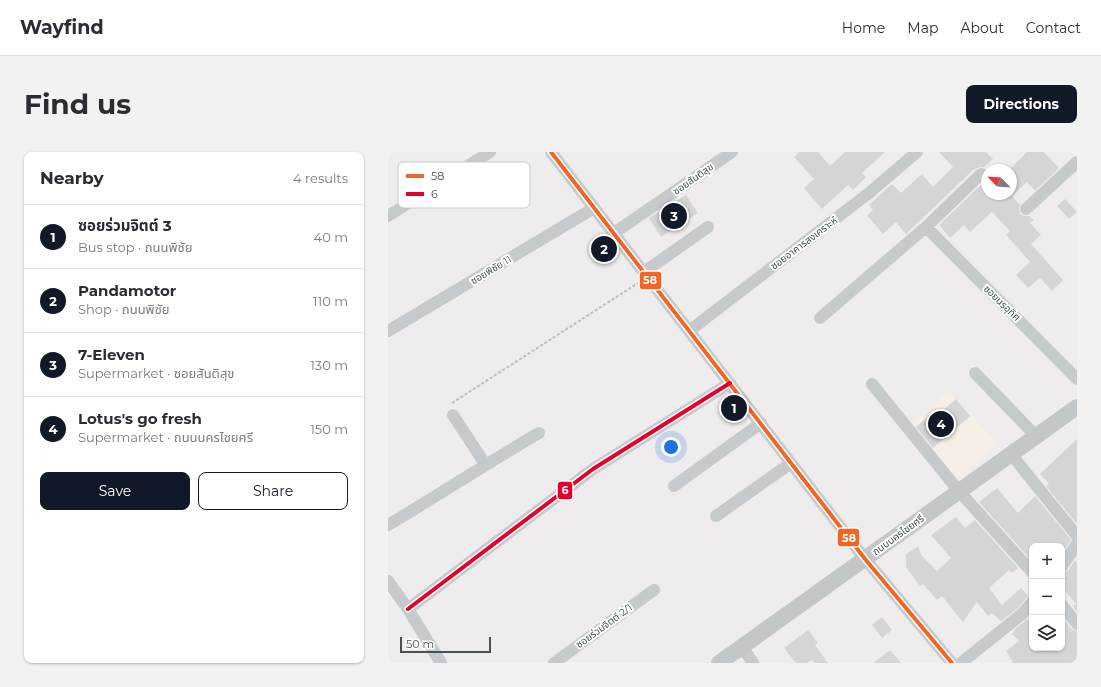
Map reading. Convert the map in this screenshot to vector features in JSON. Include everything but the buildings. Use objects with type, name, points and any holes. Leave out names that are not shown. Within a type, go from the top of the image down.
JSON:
[{"type":"main road","name":"ถนนนครไชยศรี","points":[[719,663],[958,490],[1076,410]]},
{"type":"street","points":[[474,162],[490,152]]},
{"type":"street","points":[[551,152],[865,558],[952,663]]},
{"type":"street","name":"ซอยสันติสุข","points":[[614,233],[732,152]]},
{"type":"street","name":"ซอยอาคารสงเคราะห์","points":[[689,331],[869,193],[917,152]]},
{"type":"street","points":[[1026,209],[1077,162]]},
{"type":"street","points":[[820,318],[926,228],[981,175]]},
{"type":"street","points":[[388,216],[401,208]]},
{"type":"street","name":"ซอยพิชัย 11","points":[[388,331],[594,208]]},
{"type":"street","points":[[646,274],[708,227]]},
{"type":"street","name":"ซอยนรอุทิศ","points":[[926,228],[1077,379]]},
{"type":"street","points":[[975,374],[1036,436]]},
{"type":"street","points":[[408,609],[593,469],[730,383]]},
{"type":"street","points":[[872,384],[958,490],[1029,569]]},
{"type":"street","points":[[450,411],[485,464]]},
{"type":"street","points":[[674,486],[761,423]]},
{"type":"street","points":[[388,525],[424,504],[485,464],[538,433]]},
{"type":"street","points":[[1012,454],[1077,536]]},
{"type":"street","points":[[716,516],[791,463]]},
{"type":"street","points":[[1065,562],[1077,544]]},
{"type":"street","points":[[388,581],[408,609],[441,663]]},
{"type":"street","name":"ซอยร่วมจิตต์ 2/1","points":[[554,663],[654,590]]},
{"type":"street","points":[[961,663],[1022,614],[1029,606]]},
{"type":"street","points":[[1065,609],[1077,624]]},
{"type":"street","points":[[742,646],[753,663]]},
{"type":"path","points":[[450,411],[646,274]]},
{"type":"shaded area","points":[[949,391],[998,444],[948,486],[903,430]]},
{"type":"transit line","name":"58","points":[[551,152],[865,559],[952,663]]},
{"type":"transit line","name":"6","points":[[408,609],[593,469],[730,383]]},
{"type":"place","name":"7-Eleven","points":[[674,216]]},
{"type":"place","name":"Pandamotor","points":[[604,249]]},
{"type":"place","name":"ซอยร่วมจิตต์ 3","points":[[734,408]]},
{"type":"place","name":"Lotus's go fresh","points":[[941,424]]}]
